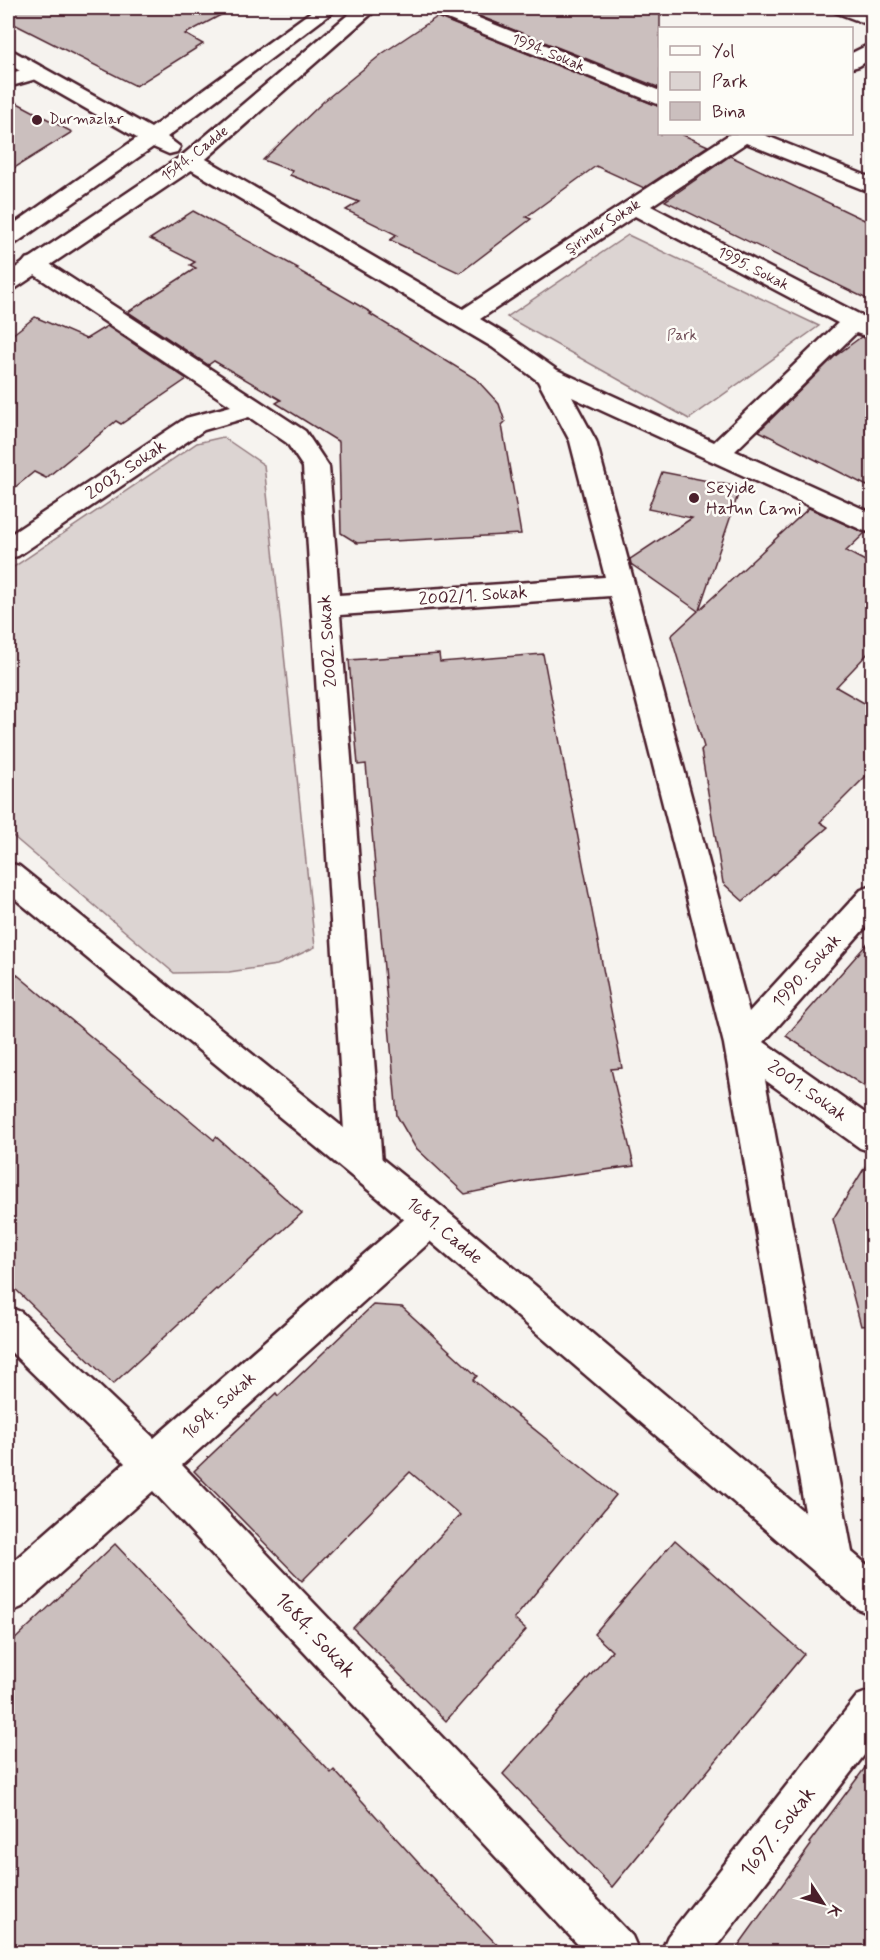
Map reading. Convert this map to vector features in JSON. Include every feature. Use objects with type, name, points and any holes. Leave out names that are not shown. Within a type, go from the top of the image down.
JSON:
[{"type":"street","points":[[8,238],[152,138],[327,8]]},
{"type":"street","name":"1544. Cadde","points":[[8,283],[191,160],[369,8]]},
{"type":"street","name":"1994. Sokak","points":[[437,8],[658,98]]},
{"type":"street","points":[[842,8],[873,20]]},
{"type":"street","points":[[853,62],[873,49]]},
{"type":"street","points":[[8,56],[191,160],[501,342],[548,376],[873,524]]},
{"type":"street","points":[[8,81],[35,72]]},
{"type":"street","name":"Şirinler Sokak","points":[[463,320],[742,135]]},
{"type":"street","points":[[746,135],[873,186]]},
{"type":"street","name":"1995. Sokak","points":[[633,206],[863,326]]},
{"type":"street","name":"2002. Sokak","points":[[34,264],[296,437],[316,467],[364,1164]]},
{"type":"street","points":[[718,453],[863,326]]},
{"type":"street","points":[[548,376],[583,441],[741,1044],[834,1563]]},
{"type":"street","name":"2003. Sokak","points":[[8,549],[195,424],[253,408]]},
{"type":"street","name":"2002/1. Sokak","points":[[326,606],[621,586]]},
{"type":"street","name":"1681. Cadde","points":[[8,876],[364,1164],[873,1595]]},
{"type":"street","name":"1990. Sokak","points":[[741,1044],[873,898]]},
{"type":"street","name":"2001. Sokak","points":[[741,1044],[873,1137]]},
{"type":"street","name":"1694. Sokak","points":[[8,1593],[430,1219]]},
{"type":"street","name":"1684. Sokak","points":[[8,1324],[154,1464],[616,1953]]},
{"type":"street","name":"1697. Sokak","points":[[684,1953],[873,1711]]},
{"type":"green space","name":"Park","points":[[628,235],[819,326],[689,419],[507,317]]},
{"type":"green space","points":[[223,437],[264,465],[315,947],[277,965],[229,972],[174,973],[8,832],[8,571],[197,443]]},
{"type":"building","points":[[8,8],[234,8],[185,34],[203,44],[136,86],[8,21]]},
{"type":"building","points":[[459,8],[660,8],[658,87]]},
{"type":"building","points":[[437,17],[658,106],[658,135],[683,135],[708,146],[644,188],[596,166],[526,217],[531,219],[460,273],[390,240],[397,235],[346,210],[359,202],[290,175],[292,171],[263,160],[324,101],[383,53]]},
{"type":"building","points":[[8,98],[72,132],[8,172]]},
{"type":"building","points":[[730,156],[873,224],[873,302],[665,201]]},
{"type":"building","points":[[193,211],[298,268],[296,269],[372,313],[370,314],[476,379],[499,404],[505,422],[502,425],[521,534],[357,543],[341,533],[339,442],[276,403],[281,400],[214,361],[208,365],[128,312],[196,268],[190,265],[195,262],[150,239]]},
{"type":"building","points":[[35,317],[86,339],[107,326],[187,379],[121,424],[116,421],[46,478],[34,472],[8,493],[8,338]]},
{"type":"building","points":[[861,337],[873,340],[873,489],[759,431],[834,357]]},
{"type":"building","points":[[662,472],[741,486],[699,610],[809,508],[865,533],[846,551],[873,565],[873,648],[836,687],[873,708],[873,769],[820,822],[828,827],[743,901],[723,883],[701,750],[704,747],[671,636],[698,611],[631,564],[630,559],[692,518],[648,509]]},
{"type":"building","points":[[439,654],[440,662],[543,654],[622,1068],[611,1069],[634,1166],[531,1180],[465,1194],[415,1147],[397,1116],[366,764],[358,765],[349,660]]},
{"type":"building","points":[[873,937],[873,1092],[786,1036]]},
{"type":"building","points":[[8,967],[214,1140],[216,1137],[302,1213],[113,1384],[8,1282]]},
{"type":"building","points":[[873,1154],[873,1325],[861,1326],[833,1219]]},
{"type":"building","points":[[373,1305],[402,1307],[477,1376],[473,1380],[616,1495],[514,1619],[526,1630],[446,1721],[353,1628],[460,1515],[410,1472],[302,1581],[194,1471],[276,1393],[278,1396]]},
{"type":"building","points":[[675,1540],[804,1654],[612,1887],[503,1774],[612,1651],[594,1634]]},
{"type":"building","points":[[115,1544],[331,1773],[334,1770],[424,1869],[505,1953],[8,1953],[8,1646]]},
{"type":"building","points":[[873,1757],[873,1953],[733,1953],[811,1845],[809,1843]]},
{"type":"place","name":"Durmazlar","points":[[37,120]]},
{"type":"place","name":"Seyide Hatun Cami","points":[[694,498]]}]
